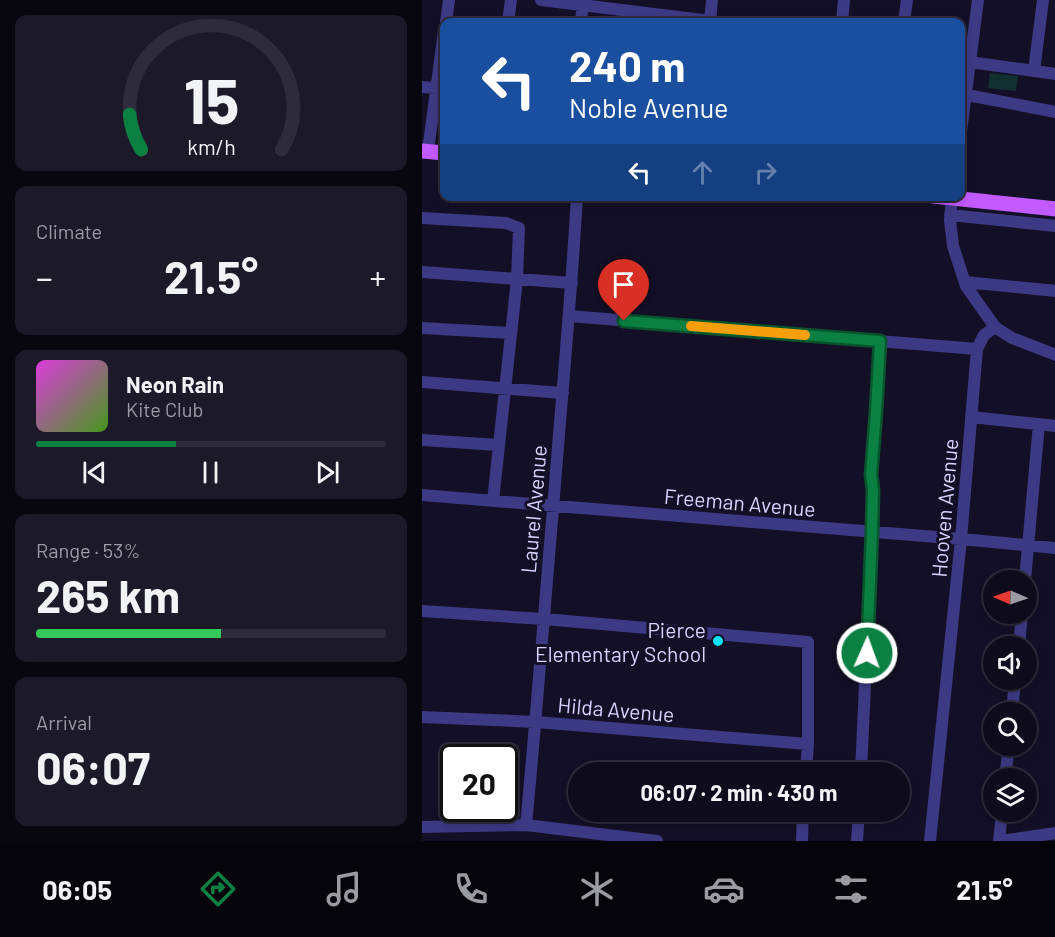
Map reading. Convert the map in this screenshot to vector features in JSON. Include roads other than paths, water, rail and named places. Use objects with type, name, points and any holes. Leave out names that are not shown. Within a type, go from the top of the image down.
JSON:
[{"type":"main road","points":[[425,151],[440,153]]},
{"type":"main road","points":[[965,199],[1055,209]]},
{"type":"street","points":[[447,18],[449,0]]},
{"type":"street","points":[[509,18],[511,0]]},
{"type":"street","points":[[541,0],[583,3],[642,17]]},
{"type":"street","points":[[712,0],[713,18]]},
{"type":"street","points":[[842,18],[844,0]]},
{"type":"street","points":[[905,18],[907,0]]},
{"type":"street","points":[[965,105],[978,0]]},
{"type":"street","points":[[1034,71],[1043,0]]},
{"type":"street","points":[[581,18],[583,3]]},
{"type":"street","points":[[970,62],[1055,74]]},
{"type":"street","points":[[425,151],[440,73]]},
{"type":"street","points":[[422,87],[437,88]]},
{"type":"street","points":[[967,95],[1055,112]]},
{"type":"street","name":"Laurel Avenue","points":[[526,825],[545,619],[577,201]]},
{"type":"street","points":[[952,201],[950,215],[953,246],[966,286],[995,327],[1012,338],[1055,356]]},
{"type":"street","points":[[950,215],[1055,226]]},
{"type":"street","points":[[422,218],[506,224],[519,228],[517,279],[494,501]]},
{"type":"street","points":[[422,272],[572,283]]},
{"type":"street","points":[[965,282],[1055,291]]},
{"type":"street","points":[[569,316],[977,349],[984,335],[995,327]]},
{"type":"street","points":[[422,328],[511,333]]},
{"type":"street","points":[[862,762],[872,532],[871,475],[880,341]]},
{"type":"street","name":"Hooven Avenue","points":[[930,841],[961,539],[977,349]]},
{"type":"street","points":[[422,382],[563,393]]},
{"type":"street","points":[[971,417],[1055,426]]},
{"type":"street","points":[[1026,570],[1039,424]]},
{"type":"street","points":[[422,440],[498,445]]},
{"type":"street","name":"Freeman Avenue","points":[[422,495],[1055,548]]},
{"type":"street","points":[[422,611],[545,619],[808,642],[807,762]]},
{"type":"street","name":"Hilda Avenue","points":[[422,717],[536,722],[808,744]]},
{"type":"street","points":[[802,841],[803,822]]},
{"type":"street","points":[[857,841],[858,822]]},
{"type":"street","points":[[1001,822],[1000,841],[1055,833]]},
{"type":"street","points":[[422,827],[526,825],[657,841]]},
{"type":"place","name":"Pierce Elementary School","points":[[718,641]]}]
